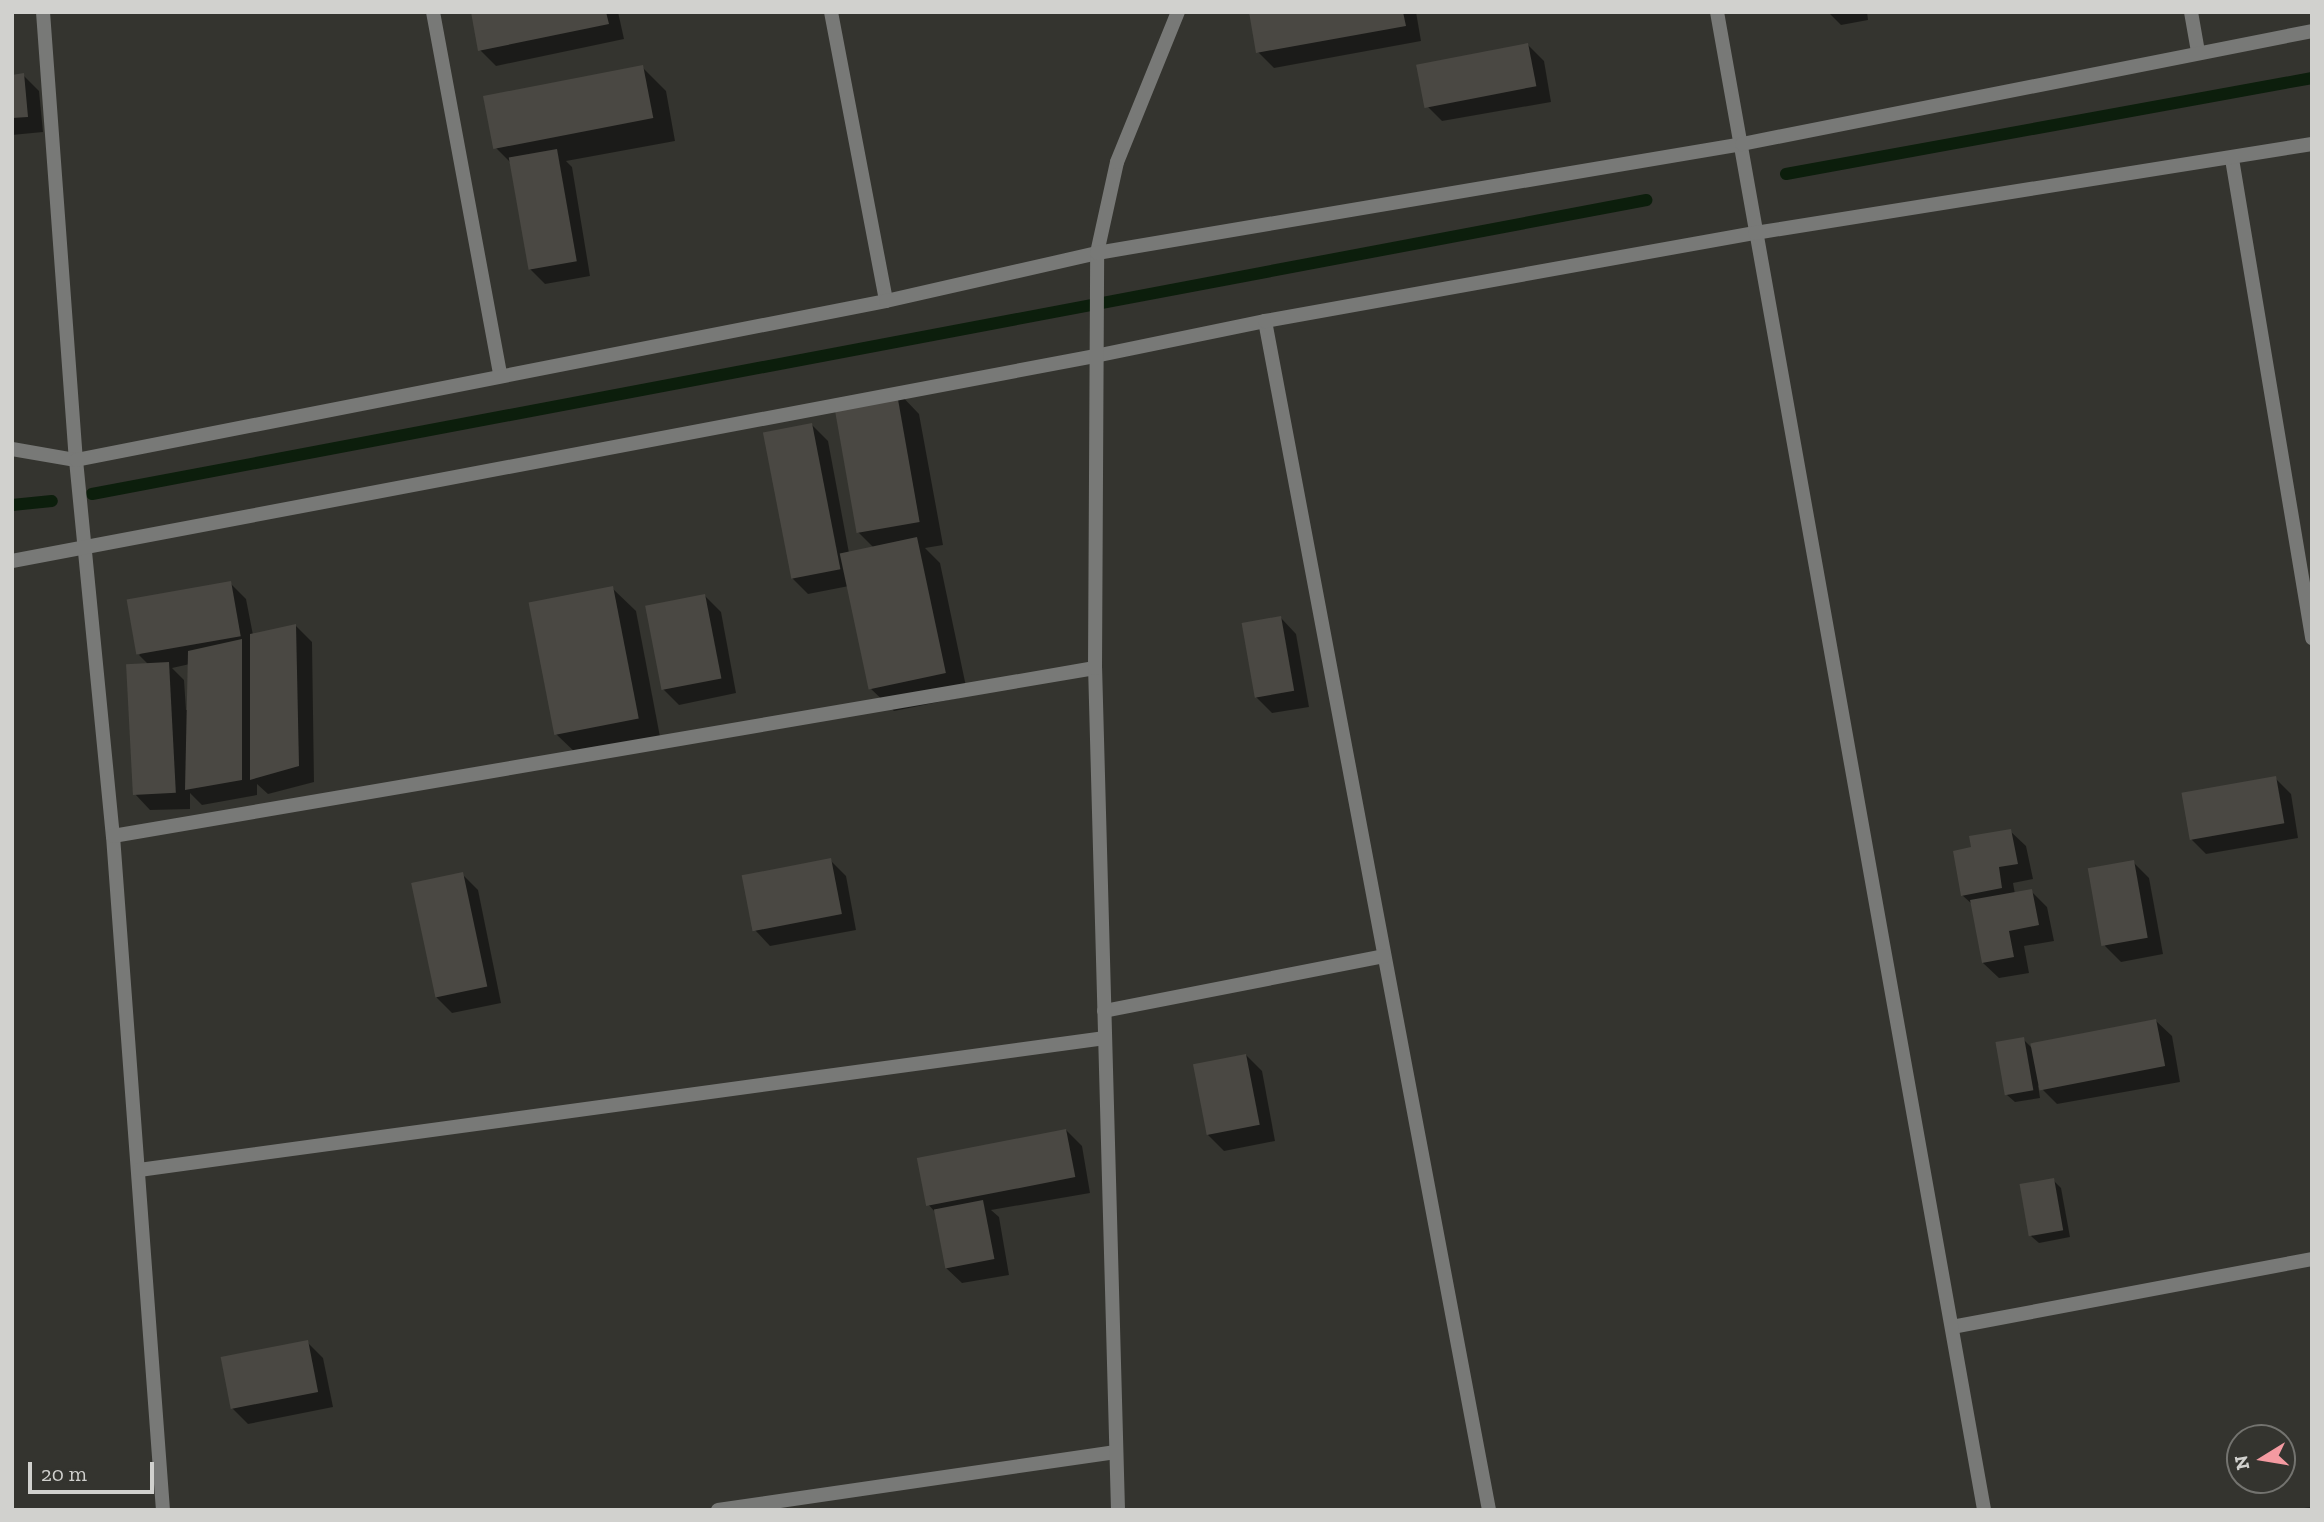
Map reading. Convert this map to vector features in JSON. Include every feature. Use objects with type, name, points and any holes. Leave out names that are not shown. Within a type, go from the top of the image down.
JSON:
[{"type":"street","points":[[43,12],[76,460],[88,545],[113,836],[163,1510]]},
{"type":"street","points":[[433,12],[500,374]]},
{"type":"street","points":[[831,12],[886,301]]},
{"type":"street","points":[[1118,1510],[1095,668],[1100,355],[1097,253],[1116,162],[1178,12]]},
{"type":"street","points":[[1717,12],[1984,1510]]},
{"type":"street","points":[[2191,12],[2198,51]]},
{"type":"street","points":[[12,449],[76,460],[500,374],[886,301],[1097,253],[1742,144],[2198,51],[2312,32]]},
{"type":"street","points":[[12,561],[1100,355],[1265,321],[1755,233],[2232,159],[2312,144]]},
{"type":"street","points":[[2232,159],[2312,638]]},
{"type":"street","points":[[1265,321],[1489,1510]]},
{"type":"street","points":[[113,836],[1095,668]]},
{"type":"street","points":[[1104,1011],[1384,956]]},
{"type":"street","points":[[139,1170],[1105,1038]]},
{"type":"street","points":[[1952,1327],[2312,1259]]},
{"type":"street","points":[[718,1510],[762,1507],[1116,1452]]},
{"type":"building","points":[[471,12],[606,12],[609,24],[478,51]]},
{"type":"building","points":[[1249,12],[1403,12],[1406,26],[1256,53]]},
{"type":"building","points":[[1528,43],[1536,86],[1424,108],[1416,65]]},
{"type":"building","points":[[643,65],[653,118],[493,149],[483,96]]},
{"type":"building","points":[[24,73],[28,117],[12,118],[12,75]]},
{"type":"building","points":[[557,149],[577,261],[529,270],[509,158]]},
{"type":"building","points":[[896,388],[920,522],[857,533],[833,399]]},
{"type":"building","points":[[812,423],[840,569],[791,579],[763,433]]},
{"type":"building","points":[[917,537],[946,673],[869,689],[840,553]]},
{"type":"building","points":[[231,581],[241,636],[136,655],[127,599]]},
{"type":"building","points":[[613,586],[639,719],[554,735],[529,602]]},
{"type":"building","points":[[705,594],[721,678],[662,690],[645,606]]},
{"type":"building","points":[[1281,616],[1294,691],[1255,698],[1242,623]]},
{"type":"building","points":[[296,624],[299,766],[250,780],[250,634]]},
{"type":"building","points":[[242,639],[242,780],[185,790],[188,651]]},
{"type":"building","points":[[169,662],[176,793],[133,795],[126,664]]},
{"type":"building","points":[[2276,776],[2284,823],[2190,840],[2181,793]]},
{"type":"building","points":[[2011,829],[2018,864],[1999,867],[2002,888],[1961,896],[1953,851],[1971,847],[1969,836]]},
{"type":"building","points":[[831,858],[842,914],[753,931],[742,875]]},
{"type":"building","points":[[2134,860],[2148,938],[2101,946],[2088,868]]},
{"type":"building","points":[[463,872],[487,986],[435,997],[411,883]]},
{"type":"building","points":[[2032,889],[2039,925],[2009,931],[2014,957],[1982,963],[1970,900]]},
{"type":"building","points":[[2156,1019],[2165,1066],[2040,1091],[2030,1043]]},
{"type":"building","points":[[2024,1037],[2033,1090],[2005,1095],[1995,1042]]},
{"type":"building","points":[[1246,1054],[1260,1125],[1207,1135],[1193,1064]]},
{"type":"building","points":[[1066,1129],[1075,1177],[926,1206],[917,1158]]},
{"type":"building","points":[[2054,1178],[2063,1230],[2029,1236],[2020,1184]]},
{"type":"building","points":[[983,1200],[994,1259],[945,1268],[934,1210]]},
{"type":"building","points":[[308,1340],[318,1392],[231,1409],[221,1357]]},
{"type":"waterway","points":[[1786,174],[2312,78]]},
{"type":"waterway","points":[[92,494],[1646,200]]},
{"type":"waterway","points":[[12,505],[52,501]]}]
